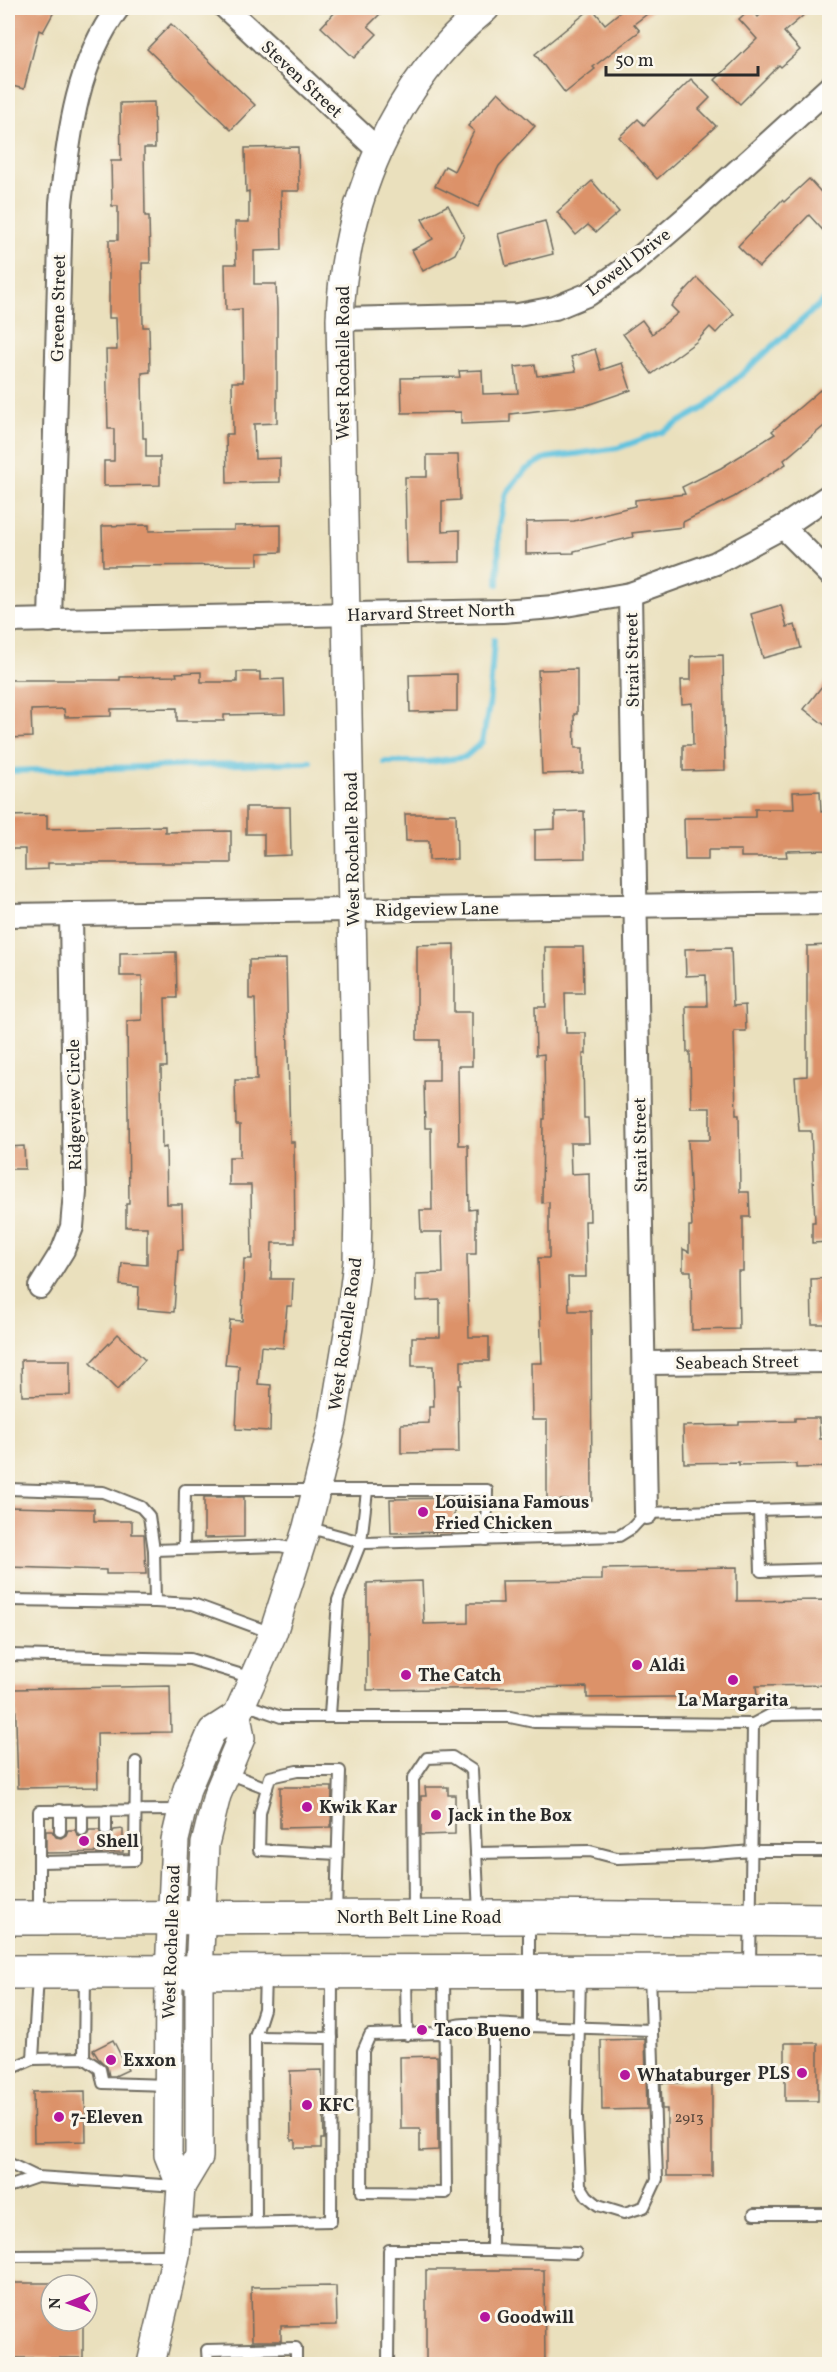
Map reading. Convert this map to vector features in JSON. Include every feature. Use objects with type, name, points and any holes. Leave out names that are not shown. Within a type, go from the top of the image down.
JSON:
[{"type":"main road","name":"North Belt Line Road","points":[[23,1918],[529,1917],[830,1920]]},
{"type":"main road","points":[[23,1972],[830,1971]]},
{"type":"street","name":"Greene Street","points":[[50,621],[61,203],[67,149],[80,82],[102,29],[118,8]]},
{"type":"street","name":"Steven Street","points":[[226,8],[378,150]]},
{"type":"street","name":"West Rochelle Road","points":[[182,2187],[168,2155],[169,2085],[184,1972],[187,1918],[217,1795],[241,1738],[239,1709],[273,1633],[304,1538],[333,1423],[357,1262],[358,1210],[341,285],[347,249],[360,198],[378,150],[409,95],[432,64],[474,17],[486,8]]},
{"type":"street","name":"Lowell Drive","points":[[340,319],[518,315],[555,308],[589,294],[632,264],[830,87]]},
{"type":"street","name":"Harvard Street North","points":[[8,621],[502,611],[554,607],[630,594],[716,563],[783,527],[830,495]]},
{"type":"street","points":[[783,527],[830,574]]},
{"type":"street","name":"Strait Street","points":[[630,594],[646,1513]]},
{"type":"street","name":"Ridgeview Lane","points":[[8,915],[830,903]]},
{"type":"street","name":"Ridgeview Circle","points":[[40,1287],[63,1250],[72,1227],[75,1192],[71,914]]},
{"type":"street","name":"Seabeach Street","points":[[644,1363],[830,1361]]},
{"type":"street","name":"West Rochelle Road","points":[[187,1918],[175,1840],[187,1789],[212,1731],[239,1709]]},
{"type":"street","name":"West Rochelle Road","points":[[151,2364],[176,2255],[182,2187],[199,2157],[184,1972]]},
{"type":"lane","points":[[8,1489],[103,1492],[141,1507],[149,1516],[154,1550],[155,1602]]},
{"type":"lane","points":[[184,1549],[185,1490],[487,1490],[486,1540]]},
{"type":"lane","points":[[330,1715],[338,1600],[361,1542],[367,1491]]},
{"type":"lane","points":[[154,1550],[280,1546],[304,1538],[361,1542],[619,1536],[646,1513],[830,1508]]},
{"type":"lane","points":[[759,1510],[761,1571],[830,1569]]},
{"type":"lane","points":[[8,1600],[193,1604],[273,1633]]},
{"type":"lane","points":[[8,1655],[190,1659],[252,1678]]},
{"type":"lane","points":[[239,1709],[281,1717],[330,1715],[510,1717],[534,1722],[753,1724],[770,1714],[830,1714]]},
{"type":"lane","points":[[750,1971],[753,1724]]},
{"type":"lane","points":[[414,1917],[413,1779],[427,1758],[452,1757],[472,1770],[479,1917]]},
{"type":"lane","points":[[39,1862],[61,1857],[106,1856],[135,1860],[136,1762]]},
{"type":"lane","points":[[336,1917],[338,1854],[340,1771],[297,1771],[270,1776],[260,1813],[259,1850],[338,1854]]},
{"type":"lane","points":[[226,1772],[267,1788]]},
{"type":"lane","points":[[23,1918],[39,1862],[39,1810],[182,1810]]},
{"type":"lane","points":[[60,1810],[60,1831]]},
{"type":"lane","points":[[82,1810],[82,1830]]},
{"type":"lane","points":[[106,1810],[106,1830]]},
{"type":"lane","points":[[476,1853],[590,1851],[618,1858],[634,1858],[752,1851],[830,1851]]},
{"type":"lane","points":[[529,1917],[529,2026]]},
{"type":"lane","points":[[580,1972],[577,2117],[580,2185],[587,2196],[598,2205],[624,2214],[644,2207],[657,2180],[650,1971]]},
{"type":"lane","points":[[23,1972],[33,2059]]},
{"type":"lane","points":[[84,2058],[85,1972]]},
{"type":"lane","points":[[256,2222],[255,2037],[264,2009],[266,1972]]},
{"type":"lane","points":[[179,2224],[331,2221],[332,1972]]},
{"type":"lane","points":[[406,1972],[407,2035]]},
{"type":"lane","points":[[444,1972],[444,2029],[446,2193],[362,2192],[363,2051],[370,2035],[438,2033],[444,2029],[454,2024],[652,2030]]},
{"type":"lane","points":[[492,2250],[493,2024]]},
{"type":"lane","points":[[255,2037],[332,2038]]},
{"type":"lane","points":[[8,2070],[33,2059],[84,2058],[100,2069],[104,2083],[169,2085]]},
{"type":"lane","points":[[8,2163],[37,2177],[182,2187]]},
{"type":"lane","points":[[8,2187],[37,2177]]},
{"type":"lane","points":[[754,2214],[830,2214]]},
{"type":"lane","points":[[388,2364],[389,2250],[576,2253]]},
{"type":"lane","points":[[8,2256],[176,2255]]},
{"type":"lane","points":[[208,2364],[207,2350],[296,2348],[296,2364]]},
{"type":"building","points":[[8,8],[56,8],[43,32],[39,30],[24,89],[8,85]]},
{"type":"building","points":[[339,8],[386,8],[368,26],[377,34],[354,58],[321,27]]},
{"type":"building","points":[[592,8],[605,24],[625,8],[655,8],[634,24],[640,31],[593,67],[595,69],[565,93],[535,54]]},
{"type":"building","points":[[751,8],[758,17],[768,8],[812,8],[784,32],[800,50],[781,67],[779,65],[740,104],[715,80],[757,39],[739,19]]},
{"type":"building","points":[[171,24],[255,105],[231,130],[147,49]]},
{"type":"building","points":[[691,79],[710,98],[699,109],[716,126],[657,179],[619,137],[638,119],[644,125]]},
{"type":"building","points":[[498,92],[535,126],[499,166],[478,207],[435,186],[445,166],[454,171],[474,131],[468,126]]},
{"type":"building","points":[[154,102],[155,148],[144,148],[145,216],[149,216],[150,263],[142,263],[143,327],[149,327],[150,372],[142,373],[143,438],[146,438],[146,457],[160,457],[160,485],[104,486],[104,461],[114,461],[114,429],[108,429],[106,350],[117,350],[116,318],[109,318],[109,240],[118,240],[118,206],[112,206],[111,161],[121,161],[120,103]]},
{"type":"building","points":[[298,147],[299,191],[281,191],[282,250],[254,251],[254,284],[276,284],[277,309],[277,423],[254,424],[255,459],[280,458],[280,482],[227,483],[226,434],[233,434],[232,382],[243,382],[242,309],[226,310],[225,264],[236,264],[235,222],[249,222],[245,148]]},
{"type":"building","points":[[809,179],[830,202],[830,238],[809,215],[759,267],[738,246],[782,200],[784,202]]},
{"type":"building","points":[[592,181],[619,212],[596,232],[588,225],[576,235],[557,212]]},
{"type":"building","points":[[448,205],[464,235],[455,254],[423,271],[412,250],[433,239],[422,219]]},
{"type":"building","points":[[545,221],[553,254],[506,266],[498,234]]},
{"type":"building","points":[[697,278],[734,314],[716,333],[710,327],[696,342],[652,374],[623,334],[642,320],[652,334],[678,313],[671,306]]},
{"type":"building","points":[[595,349],[601,370],[622,363],[631,390],[587,405],[510,414],[510,422],[461,424],[461,412],[402,413],[401,378],[460,377],[459,371],[482,370],[483,394],[518,393],[515,367],[535,365],[537,376],[576,371],[571,357]]},
{"type":"building","points":[[820,390],[830,401],[830,421],[784,460],[786,464],[734,497],[683,522],[683,527],[632,533],[633,537],[574,551],[574,553],[526,554],[526,522],[574,521],[635,506],[635,500],[685,494],[682,487],[721,468],[775,434],[772,431]]},
{"type":"building","points":[[427,455],[458,455],[460,500],[442,501],[442,531],[460,530],[460,562],[407,563],[405,477],[427,477]]},
{"type":"building","points":[[149,525],[149,531],[234,530],[234,526],[281,525],[281,552],[258,553],[258,565],[103,566],[102,526]]},
{"type":"building","points":[[781,605],[787,627],[795,625],[801,648],[763,658],[751,614]]},
{"type":"building","points":[[723,655],[725,770],[683,771],[683,745],[693,745],[692,703],[682,704],[681,680],[691,680],[691,656]]},
{"type":"building","points":[[577,669],[577,714],[574,714],[575,748],[583,748],[583,773],[542,774],[538,670]]},
{"type":"building","points":[[201,672],[201,682],[237,682],[237,672],[260,672],[260,680],[284,679],[285,714],[224,715],[224,721],[177,721],[177,708],[111,709],[111,716],[65,717],[64,709],[31,710],[32,737],[9,738],[8,680],[120,680],[120,677],[177,676],[176,673]]},
{"type":"building","points":[[457,674],[457,711],[410,712],[409,675]]},
{"type":"building","points":[[830,676],[830,729],[804,709]]},
{"type":"building","points":[[820,791],[821,812],[830,811],[830,850],[786,851],[787,857],[741,857],[741,850],[708,850],[708,860],[685,860],[684,818],[755,817],[755,809],[794,809],[793,792]]},
{"type":"building","points":[[246,807],[290,807],[291,855],[264,856],[264,834],[246,834]]},
{"type":"building","points":[[584,811],[585,858],[535,859],[535,830],[555,829],[555,812]]},
{"type":"building","points":[[405,814],[456,814],[457,859],[429,860],[429,841],[406,841]]},
{"type":"building","points":[[47,815],[47,829],[165,826],[165,832],[231,831],[231,863],[48,863],[48,869],[25,870],[25,849],[8,849],[8,816]]},
{"type":"building","points":[[454,944],[454,1012],[472,1012],[472,1066],[458,1066],[459,1145],[468,1145],[469,1210],[476,1209],[476,1254],[467,1254],[469,1337],[489,1337],[489,1361],[461,1361],[461,1385],[458,1385],[459,1452],[401,1453],[401,1424],[429,1423],[429,1407],[434,1407],[433,1366],[412,1366],[412,1337],[440,1337],[440,1300],[416,1301],[416,1274],[443,1273],[442,1232],[421,1232],[420,1210],[432,1210],[431,1128],[425,1128],[424,1081],[439,1081],[439,1040],[417,1040],[417,945]]},
{"type":"building","points":[[830,945],[830,1242],[812,1243],[812,1222],[815,1222],[811,1131],[799,1131],[795,1077],[807,1076],[807,946]]},
{"type":"building","points":[[545,947],[583,947],[584,993],[565,993],[566,1033],[586,1033],[586,1054],[583,1054],[584,1118],[588,1118],[589,1143],[570,1143],[571,1174],[589,1173],[590,1221],[585,1221],[586,1277],[568,1277],[569,1311],[591,1311],[592,1500],[547,1500],[547,1420],[532,1420],[531,1363],[542,1363],[538,1258],[549,1258],[549,1202],[542,1203],[543,1119],[545,1119],[544,1054],[536,1055],[535,1007],[546,1007]]},
{"type":"building","points":[[731,948],[733,1006],[745,1005],[746,1031],[734,1031],[736,1115],[739,1115],[740,1192],[749,1192],[750,1217],[743,1217],[743,1271],[738,1271],[739,1329],[692,1330],[691,1271],[683,1271],[683,1249],[689,1252],[689,1226],[692,1226],[688,1140],[710,1140],[710,1108],[691,1108],[686,1006],[707,1006],[706,975],[686,976],[685,949]]},
{"type":"building","points":[[176,952],[177,998],[165,998],[167,1067],[161,1067],[162,1148],[166,1147],[167,1204],[182,1204],[183,1250],[178,1250],[174,1312],[138,1309],[139,1287],[120,1285],[122,1263],[147,1265],[147,1227],[126,1227],[126,1204],[129,1204],[127,1021],[142,1020],[142,976],[120,976],[120,953]]},
{"type":"building","points":[[286,959],[290,1142],[294,1142],[295,1243],[272,1243],[271,1279],[293,1279],[292,1306],[287,1306],[283,1348],[261,1346],[258,1384],[271,1385],[270,1431],[236,1429],[239,1366],[225,1365],[230,1320],[242,1321],[244,1259],[252,1259],[251,1185],[229,1185],[229,1157],[240,1157],[240,1125],[236,1125],[235,1080],[257,1080],[255,999],[249,999],[249,960]]},
{"type":"building","points":[[24,1146],[25,1169],[8,1169],[8,1147]]},
{"type":"building","points":[[830,1278],[830,1324],[812,1324],[811,1279]]},
{"type":"building","points":[[118,1334],[145,1360],[117,1390],[90,1363]]},
{"type":"building","points":[[21,1360],[70,1360],[70,1395],[22,1396]]},
{"type":"building","points":[[795,1418],[819,1418],[820,1439],[830,1439],[830,1467],[796,1468],[796,1464],[739,1465],[739,1462],[684,1463],[683,1426],[795,1421]]},
{"type":"building","points":[[204,1497],[244,1497],[244,1537],[204,1538]]},
{"type":"building","points":[[454,1498],[454,1532],[391,1533],[390,1499]]},
{"type":"building","points":[[8,1507],[94,1509],[94,1521],[132,1521],[132,1534],[144,1534],[146,1574],[106,1574],[106,1570],[8,1567]]},
{"type":"building","points":[[737,1567],[737,1601],[830,1600],[830,1685],[756,1686],[757,1696],[587,1698],[587,1687],[367,1690],[367,1583],[422,1581],[424,1624],[468,1623],[468,1603],[503,1603],[502,1581],[602,1580],[602,1569]]},
{"type":"building","points":[[170,1686],[171,1732],[97,1733],[98,1787],[18,1788],[15,1689]]},
{"type":"building","name":"Kwik Kar","points":[[280,1787],[332,1787],[331,1827],[280,1828]]},
{"type":"building","name":"Jack in the Box","points":[[425,1787],[448,1787],[448,1795],[455,1795],[455,1834],[421,1835],[421,1796],[426,1796]]},
{"type":"building","name":"Shell","points":[[123,1829],[123,1852],[46,1853],[46,1831],[52,1831],[56,1837],[61,1838],[68,1830],[75,1830],[78,1836],[83,1837],[88,1834],[89,1830],[99,1830],[102,1836],[107,1837],[114,1830]]},
{"type":"building","name":"Whataburger","points":[[645,2039],[647,2109],[602,2110],[601,2040]]},
{"type":"building","name":"Exxon","points":[[113,2040],[128,2070],[115,2076],[109,2076],[107,2067],[93,2050]]},
{"type":"building","points":[[785,2043],[818,2043],[818,2101],[785,2101]]},
{"type":"building","points":[[437,2056],[438,2150],[420,2151],[420,2129],[401,2129],[400,2057]]},
{"type":"building","name":"KFC","points":[[322,2070],[324,2139],[321,2139],[321,2148],[295,2148],[295,2140],[291,2140],[290,2071]]},
{"type":"building","points":[[661,2083],[712,2083],[712,2176],[667,2176],[667,2109],[662,2109]]},
{"type":"building","name":"7-Eleven","points":[[85,2091],[86,2141],[34,2142],[33,2092]]},
{"type":"building","name":"Goodwill","points":[[426,2270],[544,2270],[545,2364],[426,2364]]},
{"type":"building","points":[[8,2283],[39,2283],[39,2333],[83,2333],[83,2358],[8,2358]]},
{"type":"building","points":[[336,2286],[337,2325],[281,2326],[281,2341],[252,2341],[251,2287]]},
{"type":"building","points":[[252,2356],[282,2356],[282,2364],[252,2364]]},
{"type":"waterway","points":[[498,584],[499,525],[506,493],[525,470],[546,458],[618,448],[662,432],[704,408],[830,295]]},
{"type":"waterway","points":[[384,762],[429,762],[465,757],[482,742],[489,706],[494,640]]},
{"type":"waterway","points":[[8,771],[310,762]]},
{"type":"place","name":"Louisiana Famous Fried Chicken","points":[[423,1512]]},
{"type":"place","name":"Aldi","points":[[637,1665]]},
{"type":"place","name":"The Catch","points":[[406,1675]]},
{"type":"place","name":"La Margarita","points":[[733,1680]]},
{"type":"place","name":"Kwik Kar","points":[[307,1807]]},
{"type":"place","name":"Jack in the Box","points":[[436,1815]]},
{"type":"place","name":"Shell","points":[[84,1841]]},
{"type":"place","name":"Taco Bueno","points":[[422,2030]]},
{"type":"place","name":"Exxon","points":[[111,2060]]},
{"type":"place","name":"PLS","points":[[802,2073]]},
{"type":"place","name":"Whataburger","points":[[625,2075]]},
{"type":"place","name":"KFC","points":[[307,2105]]},
{"type":"place","name":"7-Eleven","points":[[59,2117]]},
{"type":"place","name":"Goodwill","points":[[485,2317]]}]
